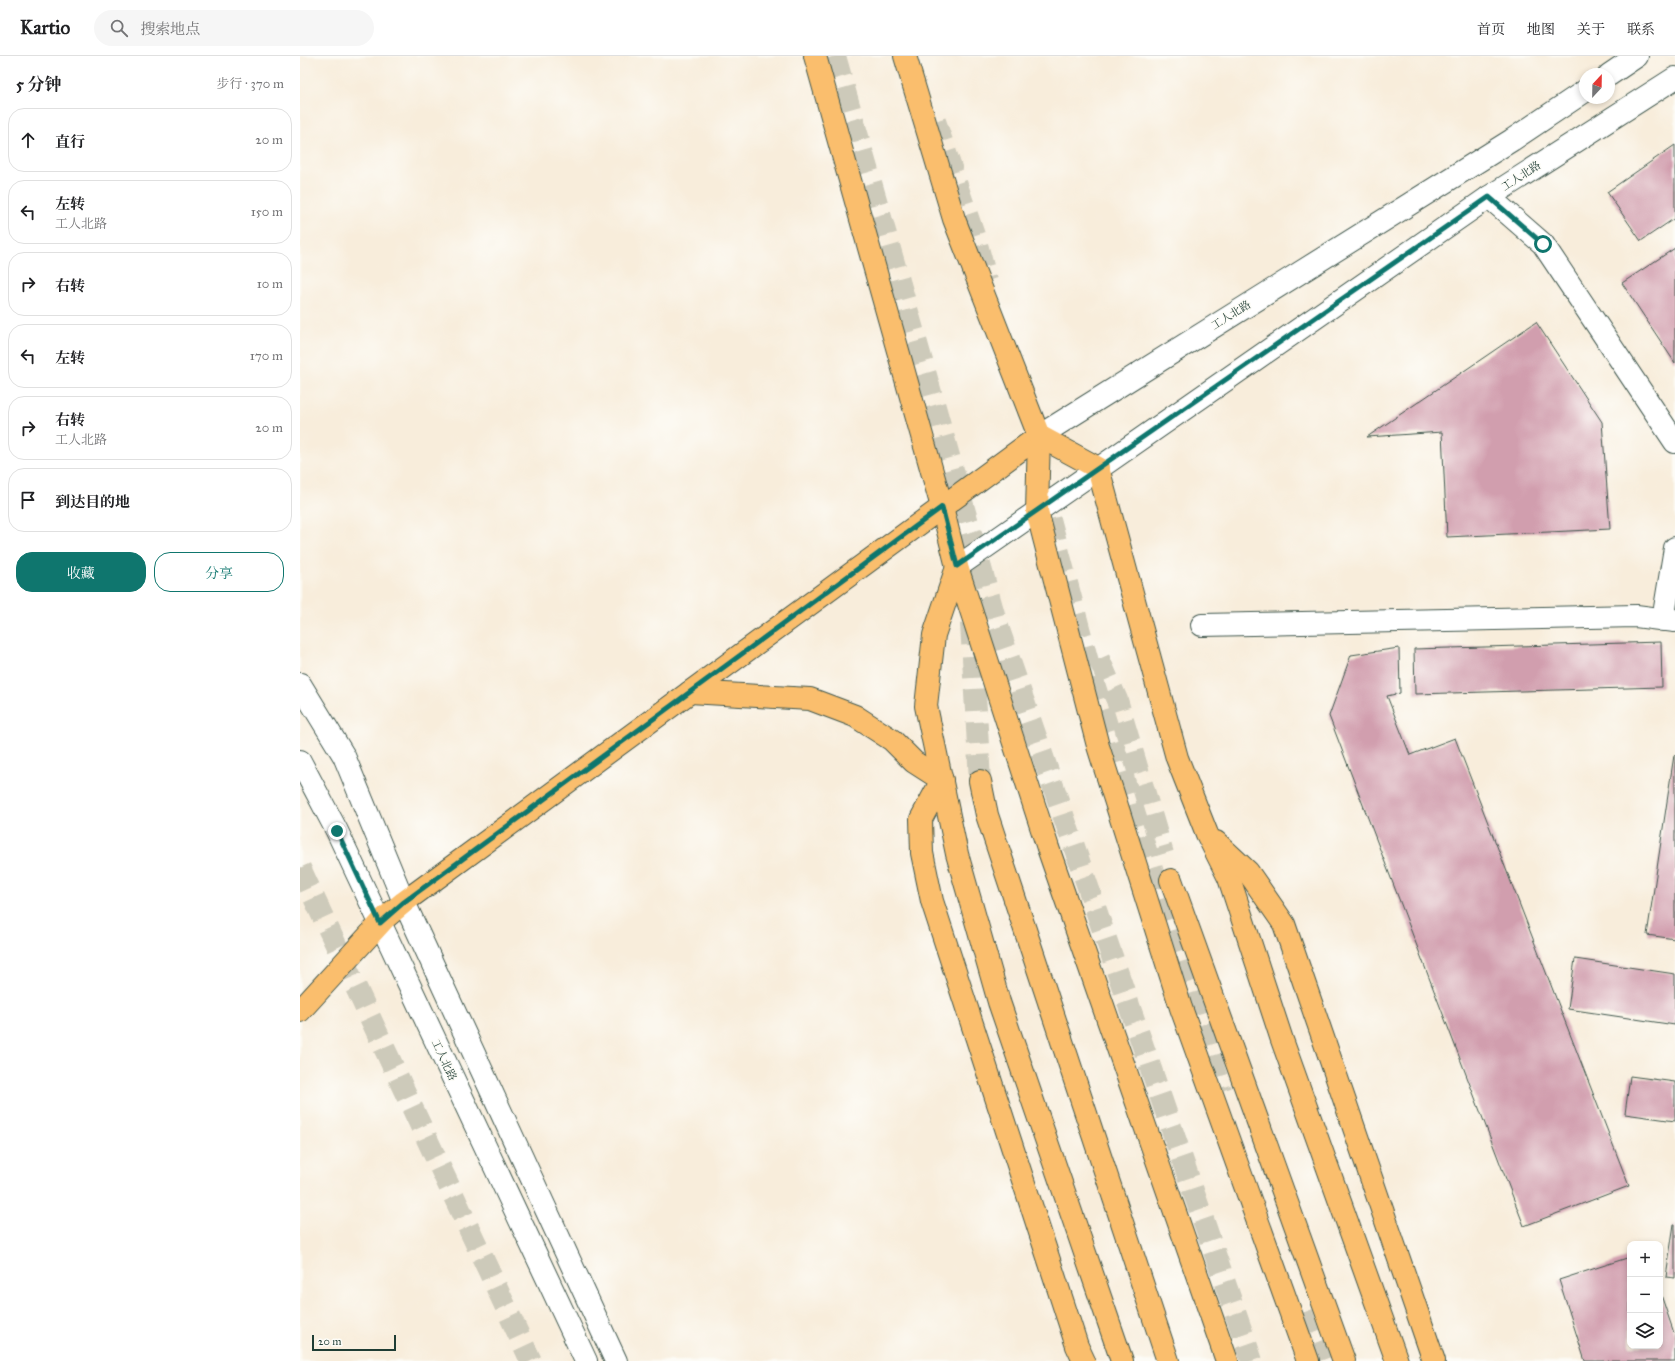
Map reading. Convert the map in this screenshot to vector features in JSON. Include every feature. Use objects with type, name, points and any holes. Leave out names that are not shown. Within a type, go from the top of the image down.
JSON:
[{"type":"main road","points":[[815,56],[942,507],[957,566],[1048,848],[1227,1361]]},
{"type":"main road","points":[[904,56],[954,219],[1039,436],[1037,511],[1098,746],[1176,993],[1308,1361]]},
{"type":"main road","points":[[300,1011],[380,923],[404,902],[1039,436]]},
{"type":"main road","points":[[1039,436],[1098,468],[1177,758],[1207,834],[1229,878],[1282,1040],[1397,1361]]},
{"type":"main road","points":[[957,566],[934,635],[926,706],[957,854],[1000,1002],[1122,1361]]},
{"type":"main road","points":[[690,692],[810,699],[855,716],[892,740],[914,762],[942,780]]},
{"type":"main road","points":[[942,780],[921,819],[922,853],[932,901],[1077,1346],[1084,1361]]},
{"type":"main road","points":[[980,781],[987,815],[1168,1361]]},
{"type":"main road","points":[[1207,834],[1248,872],[1284,924],[1434,1361]]},
{"type":"main road","points":[[1171,880],[1344,1361]]},
{"type":"street","points":[[1615,71],[1637,56]]},
{"type":"street","name":"工人北路","points":[[957,566],[1489,197],[1675,78]]},
{"type":"street","name":"工人北路","points":[[1039,436],[1505,144],[1579,95]]},
{"type":"street","points":[[1489,197],[1543,244],[1675,442]]},
{"type":"street","points":[[1202,625],[1636,616],[1669,620],[1675,548]]},
{"type":"street","points":[[300,684],[344,756],[404,902],[616,1361]]},
{"type":"street","name":"工人北路","points":[[300,761],[337,831],[586,1361]]},
{"type":"building","points":[[1675,145],[1675,218],[1641,241],[1607,192]]},
{"type":"building","points":[[1675,248],[1675,363],[1622,283]]},
{"type":"building","points":[[1536,322],[1602,422],[1610,529],[1447,537],[1442,432],[1367,437]]},
{"type":"building","points":[[1661,642],[1662,687],[1415,694],[1414,649]]},
{"type":"building","points":[[1399,648],[1400,693],[1387,696],[1410,755],[1455,738],[1629,1186],[1524,1226],[1329,716],[1351,655]]},
{"type":"building","points":[[1675,755],[1675,939],[1647,935]]},
{"type":"building","points":[[1575,959],[1675,974],[1675,1025],[1568,1009]]},
{"type":"building","points":[[1630,1076],[1675,1082],[1675,1121],[1625,1114]]},
{"type":"building","points":[[1675,1224],[1675,1278],[1666,1277]]},
{"type":"building","points":[[1627,1258],[1627,1349],[1663,1349],[1663,1301],[1675,1336],[1675,1361],[1585,1361],[1559,1280]]},
{"type":"tunnel","points":[[835,56],[996,621],[1252,1361]]},
{"type":"tunnel","points":[[935,121],[976,241],[987,281]]},
{"type":"tunnel","points":[[1050,519],[1092,677],[1221,1091]]},
{"type":"tunnel","points":[[971,623],[980,781]]},
{"type":"tunnel","points":[[1099,659],[1117,700],[1163,854]]},
{"type":"tunnel","points":[[300,868],[531,1361]]},
{"type":"tunnel","points":[[1302,1313],[1320,1361]]},
{"type":"route","points":[[337,831],[380,923],[404,902],[942,507],[957,566],[1489,197],[1543,244]]}]
